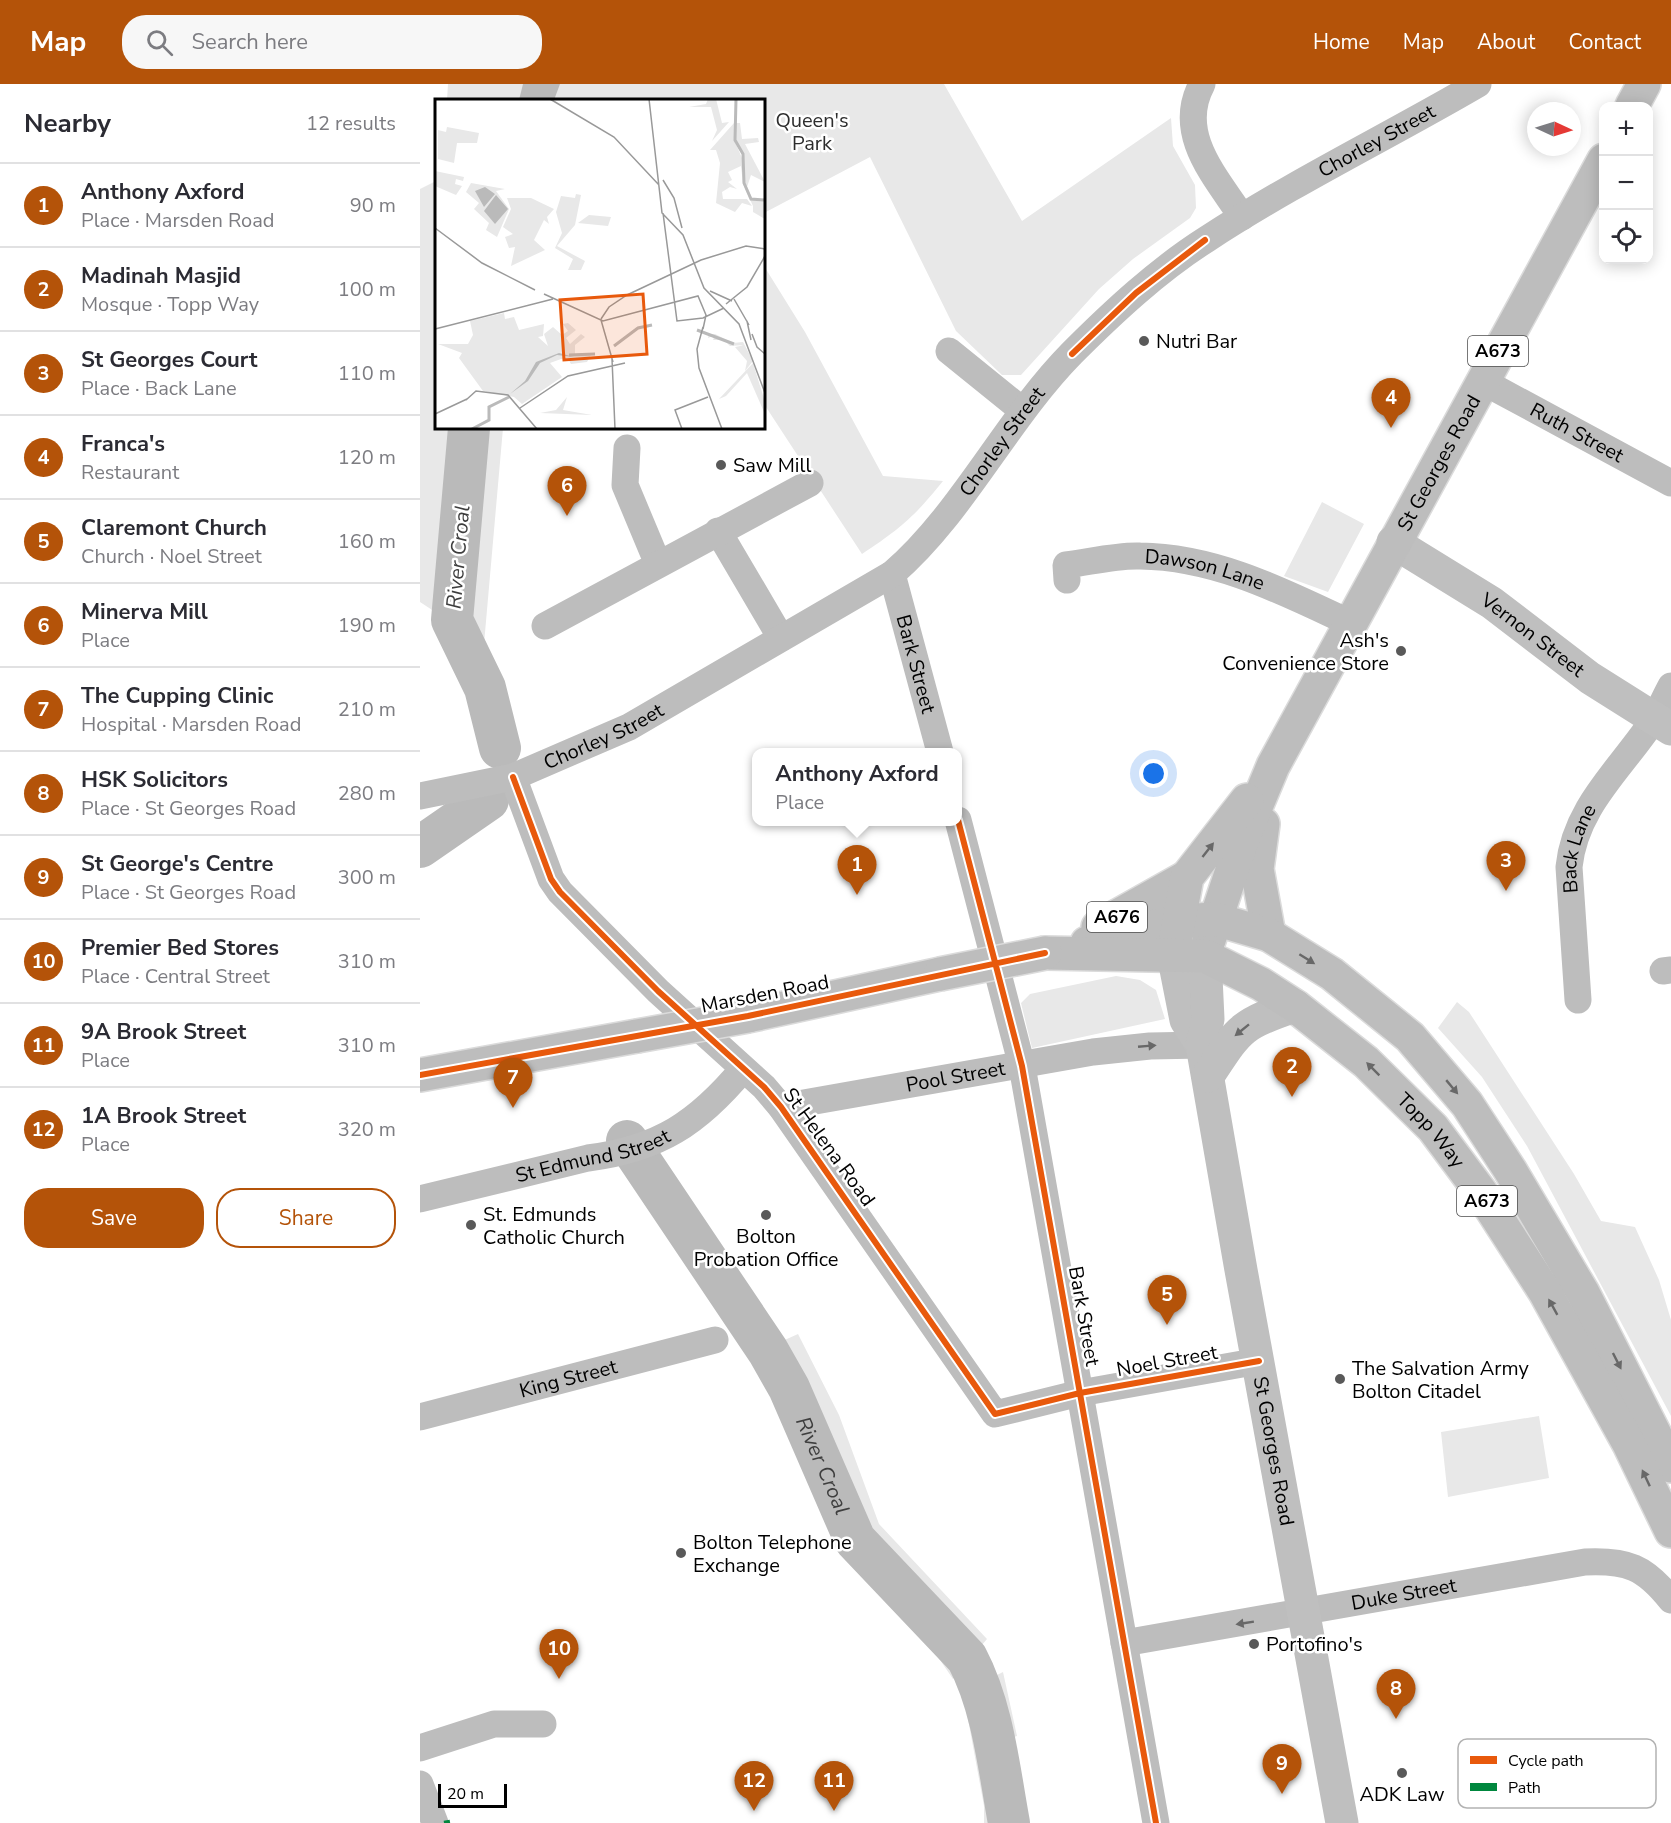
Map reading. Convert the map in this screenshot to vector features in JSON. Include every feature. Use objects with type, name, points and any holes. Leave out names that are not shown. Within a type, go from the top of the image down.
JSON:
[{"type":"main road","name":"St Georges Road","points":[[1189,955],[1215,919],[1241,843],[1273,766],[1393,542],[1599,169]]},
{"type":"main road","name":"Vernon Street","points":[[1393,542],[1492,603],[1590,678],[1662,724]]},
{"type":"main road","name":"St Georges Road","points":[[1273,766],[1187,877],[1177,921],[1208,1019],[1205,1060],[1342,1823]]},
{"type":"main road","name":"A673","points":[[1269,935],[1257,869],[1273,766]]},
{"type":"main road","name":"A676","points":[[1045,953],[1126,912],[1187,877]]},
{"type":"main road","name":"Marsden Road","points":[[420,1076],[748,1016],[1045,953],[1177,921],[1215,919]]},
{"type":"main road","name":"Topp Way","points":[[1215,919],[1269,935],[1332,974],[1410,1037],[1467,1104],[1510,1170],[1583,1293],[1671,1466]]},
{"type":"main road","name":"Marsden Road","points":[[1045,953],[1189,955]]},
{"type":"main road","name":"Topp Way","points":[[1189,955],[1261,984],[1295,1006],[1366,1062],[1425,1120],[1480,1191],[1545,1292],[1629,1444],[1671,1531]]},
{"type":"main road","points":[[1205,1060],[1255,1020],[1295,1006]]},
{"type":"street","points":[[1202,84],[1197,93],[1192,121],[1196,146],[1242,218]]},
{"type":"street","name":"Chorley Street","points":[[420,796],[511,781],[629,728],[892,574],[927,542],[1022,410],[1072,354],[1136,293],[1205,240],[1478,84]]},
{"type":"street","points":[[949,351],[1022,410]]},
{"type":"street","name":"Ruth Street","points":[[1482,381],[1671,483]]},
{"type":"street","points":[[627,448],[625,485],[658,564]]},
{"type":"street","points":[[545,626],[810,483]]},
{"type":"street","points":[[718,531],[780,638]]},
{"type":"street","name":"Dawson Lane","points":[[1067,580],[1066,564],[1137,556],[1173,558],[1209,564],[1270,585],[1350,623]]},
{"type":"street","name":"Bark Street","points":[[892,574],[939,748]]},
{"type":"street","name":"Back Lane","points":[[1578,1000],[1569,867],[1570,849],[1578,824],[1617,765],[1662,724],[1671,686]]},
{"type":"street","name":"St Helena Road","points":[[511,781],[551,879],[560,892],[658,991],[781,1107],[995,1414]]},
{"type":"street","name":"Bark Street","points":[[959,826],[1022,1066],[1155,1823]]},
{"type":"street","name":"Pool Street","points":[[781,1107],[1093,1052],[1150,1046],[1205,1060]]},
{"type":"street","name":"St Edmund Street","points":[[420,1199],[619,1154],[672,1134],[720,1096],[743,1069]]},
{"type":"street","name":"King Street","points":[[420,1417],[715,1340]]},
{"type":"street","name":"Noel Street","points":[[995,1414],[1080,1394],[1259,1361]]},
{"type":"street","name":"Duke Street","points":[[1124,1643],[1303,1614],[1433,1587],[1585,1562],[1614,1561],[1629,1565],[1647,1574],[1671,1600]]},
{"type":"street","points":[[420,1748],[494,1724],[543,1724]]},
{"type":"street","points":[[420,1784],[435,1823]]},
{"type":"green space","name":"Queen's Park","points":[[448,84],[944,84],[1022,221],[1171,118],[1173,146],[1195,185],[1196,208],[1190,218],[1133,259],[1099,289],[1021,375],[1002,375],[956,331],[870,157],[765,212],[765,99],[447,99]]},
{"type":"green space","points":[[435,182],[435,429],[503,429],[484,644],[420,602],[420,189]]},
{"type":"green space","points":[[765,268],[805,332],[883,476],[943,481],[906,521],[862,554],[765,406]]},
{"type":"green space","points":[[1322,502],[1364,524],[1328,592],[1284,576]]},
{"type":"green space","points":[[1116,976],[1140,980],[1156,990],[1165,1019],[1032,1048],[1021,1003],[1030,994]]},
{"type":"green space","points":[[1457,1002],[1469,1012],[1574,1174],[1601,1221],[1635,1227],[1659,1280],[1671,1320],[1671,1416],[1527,1146],[1482,1077],[1438,1028]]},
{"type":"green space","points":[[798,1334],[839,1415],[879,1524],[987,1639],[953,1679],[899,1600],[851,1561],[836,1541],[784,1398],[756,1353]]},
{"type":"green space","points":[[1539,1416],[1549,1478],[1448,1497],[1441,1432]]},
{"type":"green space","points":[[1003,1672],[1017,1736],[1011,1738],[1026,1823],[984,1823],[984,1806],[963,1692]]},
{"type":"shaded area","points":[[523,84],[560,84],[554,99],[519,99]]},
{"type":"waterway","name":"River Croal","points":[[469,429],[452,620],[485,688],[500,748]]},
{"type":"waterway","name":"River Croal","points":[[420,847],[488,800]]},
{"type":"waterway","name":"River Croal","points":[[627,1141],[768,1351],[789,1388],[855,1540],[967,1658],[976,1677],[989,1718],[1009,1823]]},
{"type":"marked path","points":[[444,1823],[450,1822]]},
{"type":"cycle path","points":[[1072,354],[1136,293],[1205,240]]},
{"type":"cycle path","points":[[513,777],[551,879],[560,892],[658,991],[764,1087],[781,1107],[995,1414],[1080,1393],[1259,1361]]},
{"type":"cycle path","points":[[960,826],[1022,1066],[1156,1823]]},
{"type":"cycle path","points":[[420,1075],[748,1016],[1045,953]]},
{"type":"place","name":"Nutri Bar","points":[[1144,341]]},
{"type":"place","name":"Franca's","points":[[1391,428]]},
{"type":"place","name":"Saw Mill","points":[[721,465]]},
{"type":"place","name":"Minerva Mill","points":[[567,516]]},
{"type":"place","name":"Ash's Convenience Store","points":[[1401,651]]},
{"type":"place","name":"St Georges Court","points":[[1506,891]]},
{"type":"place","name":"Anthony Axford","points":[[857,895]]},
{"type":"place","name":"Madinah Masjid","points":[[1292,1097]]},
{"type":"place","name":"The Cupping Clinic","points":[[513,1108]]},
{"type":"place","name":"Bolton Probation Office","points":[[766,1215]]},
{"type":"place","name":"St. Edmunds Catholic Church","points":[[471,1225]]},
{"type":"place","name":"Claremont Church","points":[[1167,1325]]},
{"type":"place","name":"The Salvation Army Bolton Citadel","points":[[1340,1379]]},
{"type":"place","name":"Bolton Telephone Exchange","points":[[681,1553]]},
{"type":"place","name":"Portofino's","points":[[1254,1644]]},
{"type":"place","name":"Premier Bed Stores","points":[[559,1679]]},
{"type":"place","name":"HSK Solicitors","points":[[1396,1719]]},
{"type":"place","name":"ADK Law","points":[[1402,1773]]},
{"type":"place","name":"St George's Centre","points":[[1282,1794]]},
{"type":"place","name":"1A Brook Street","points":[[754,1811]]},
{"type":"place","name":"9A Brook Street","points":[[834,1811]]}]
